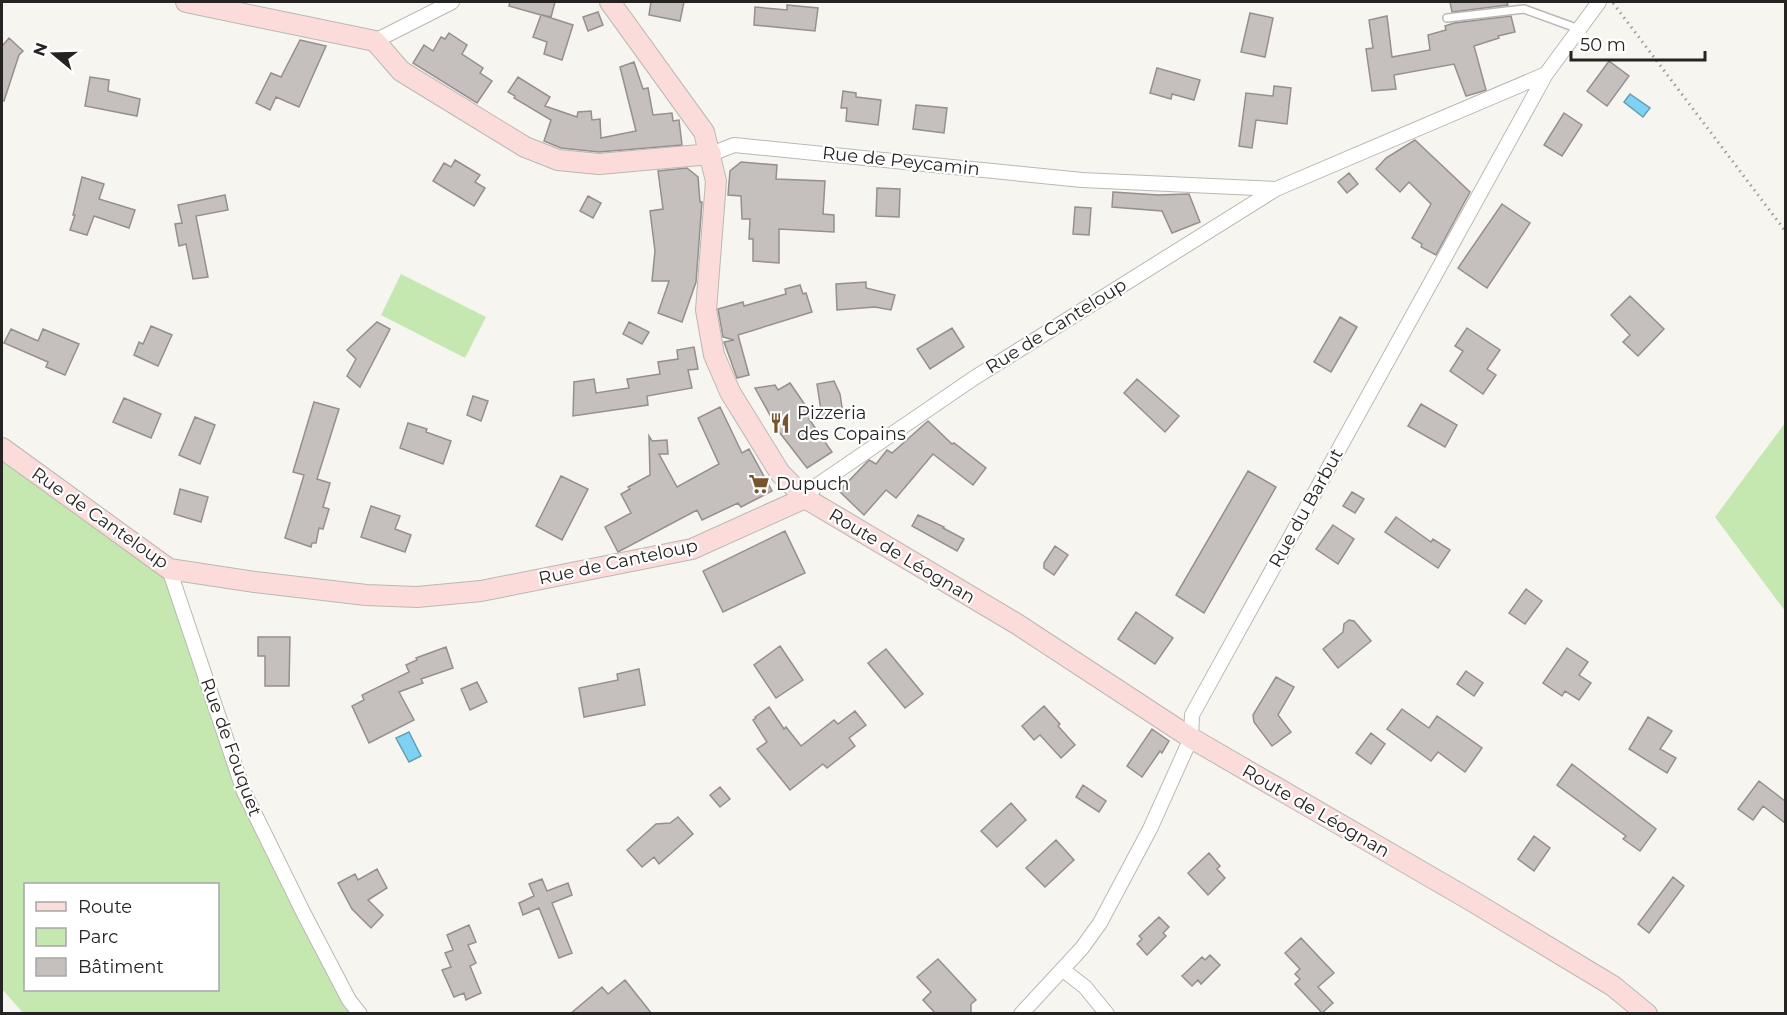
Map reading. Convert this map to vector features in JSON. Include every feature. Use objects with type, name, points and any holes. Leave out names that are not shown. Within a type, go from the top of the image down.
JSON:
[{"type":"street","points":[[186,2],[375,41],[401,71],[525,147],[558,160],[599,164],[711,154],[704,132],[610,2]]},
{"type":"street","points":[[375,41],[452,2]]},
{"type":"street","name":"Rue du Barbut","points":[[1021,1014],[1082,948],[1100,923],[1150,829],[1191,738],[1192,715],[1545,74],[1599,2]]},
{"type":"street","name":"Rue de Canteloup","points":[[2,448],[168,569],[255,582],[366,596],[417,597],[481,591],[692,549],[805,498],[816,486],[974,378],[1276,189],[1545,74]]},
{"type":"street","name":"Rue de Peycamin","points":[[711,154],[734,145],[1082,180],[1276,189]]},
{"type":"street","name":"Route de Léognan","points":[[711,154],[716,181],[706,310],[714,355],[730,392],[780,473],[805,498],[1017,624],[1191,738],[1473,901],[1613,986],[1647,1014]]},
{"type":"street","name":"Rue de Fouquet","points":[[168,569],[244,792],[349,1000],[360,1014]]},
{"type":"street","points":[[1062,970],[1085,987],[1107,1014]]},
{"type":"lane","points":[[1448,18],[1524,9],[1579,29]]},
{"type":"path","points":[[1612,2],[1785,232]]},
{"type":"green space","points":[[401,274],[486,317],[465,358],[381,315]]},
{"type":"green space","points":[[1785,423],[1785,611],[1715,517]]},
{"type":"green space","points":[[2,448],[169,569],[244,792],[360,1013],[23,1013],[2,989]]},
{"type":"water","points":[[1630,94],[1650,108],[1643,117],[1624,102]]},
{"type":"water","points":[[409,732],[421,756],[409,762],[396,738]]},
{"type":"building","points":[[510,2],[555,2],[551,17],[542,15],[573,25],[562,60],[544,54],[547,42],[533,37],[541,15],[509,6]]},
{"type":"building","points":[[651,2],[684,2],[680,21],[649,15]]},
{"type":"building","points":[[1450,2],[1507,2],[1508,5],[1452,12]]},
{"type":"building","points":[[787,5],[818,8],[815,31],[754,25],[755,7],[787,10]]},
{"type":"building","points":[[598,12],[603,25],[588,31],[583,17]]},
{"type":"building","points":[[1250,13],[1273,18],[1265,57],[1241,52]]},
{"type":"building","points":[[1387,16],[1392,57],[1430,50],[1428,35],[1446,30],[1445,26],[1454,23],[1511,16],[1515,32],[1474,46],[1486,90],[1466,96],[1454,64],[1394,75],[1396,89],[1372,91],[1366,49],[1373,48],[1369,20]]},
{"type":"building","points":[[449,33],[467,45],[462,54],[483,68],[480,73],[492,81],[477,103],[413,63],[424,45],[433,51],[441,37],[445,39]]},
{"type":"building","points":[[9,38],[23,51],[19,55],[4,101],[2,100],[2,46]]},
{"type":"building","points":[[300,40],[326,46],[299,107],[276,97],[270,110],[256,103],[271,73],[281,77]]},
{"type":"building","points":[[1609,61],[1629,76],[1607,106],[1587,91]]},
{"type":"building","points":[[634,62],[643,89],[648,88],[653,115],[672,113],[673,121],[679,120],[682,145],[599,152],[561,148],[544,141],[551,120],[508,92],[518,77],[550,97],[545,106],[577,117],[578,112],[591,111],[592,120],[600,119],[601,138],[636,131],[620,67]]},
{"type":"building","points":[[1157,68],[1200,80],[1194,100],[1172,94],[1171,99],[1150,93]]},
{"type":"building","points":[[90,77],[109,80],[108,91],[140,99],[137,116],[85,106]]},
{"type":"building","points":[[1274,86],[1291,88],[1287,124],[1256,120],[1252,148],[1239,146],[1246,93],[1273,96]]},
{"type":"building","points":[[843,91],[856,93],[856,97],[881,100],[878,125],[846,121],[847,108],[841,108]]},
{"type":"building","points":[[916,105],[947,108],[944,133],[913,129]]},
{"type":"building","points":[[1564,113],[1582,125],[1562,156],[1544,145]]},
{"type":"building","points":[[1415,140],[1470,192],[1436,255],[1421,247],[1422,244],[1412,238],[1431,204],[1409,182],[1400,192],[1376,169],[1386,158]]},
{"type":"building","points":[[455,160],[480,175],[475,182],[485,188],[474,206],[433,181],[444,163],[451,167]]},
{"type":"building","points":[[741,162],[777,165],[776,179],[825,181],[823,214],[834,215],[834,232],[779,229],[779,263],[753,261],[753,239],[749,239],[750,219],[742,219],[741,196],[728,195],[730,171]]},
{"type":"building","points":[[687,168],[698,177],[700,202],[702,202],[696,282],[682,322],[658,313],[669,281],[652,281],[655,251],[650,211],[663,209],[658,171]]},
{"type":"building","points":[[1349,173],[1358,184],[1347,193],[1338,182]]},
{"type":"building","points":[[82,177],[104,184],[99,199],[135,210],[129,228],[94,216],[87,235],[70,230]]},
{"type":"building","points":[[877,188],[900,189],[899,217],[876,216]]},
{"type":"building","points":[[1113,192],[1158,195],[1189,194],[1200,222],[1172,233],[1162,211],[1112,207]]},
{"type":"building","points":[[225,195],[228,210],[196,216],[208,277],[193,279],[186,244],[179,246],[175,224],[182,223],[178,205]]},
{"type":"building","points":[[588,196],[601,203],[593,218],[580,211]]},
{"type":"building","points":[[1502,204],[1530,223],[1487,288],[1458,268]]},
{"type":"building","points":[[1075,207],[1091,208],[1089,235],[1073,234]]},
{"type":"building","points":[[866,282],[866,288],[895,295],[891,310],[875,307],[837,310],[836,284]]},
{"type":"building","points":[[800,285],[803,294],[806,293],[812,312],[738,335],[749,375],[737,378],[724,342],[734,340],[723,337],[718,309],[743,302],[744,306],[786,294],[785,289]]},
{"type":"building","points":[[1630,296],[1664,329],[1638,356],[1623,342],[1630,335],[1611,315]]},
{"type":"building","points":[[1340,317],[1357,327],[1331,372],[1314,362]]},
{"type":"building","points":[[377,322],[390,329],[360,387],[347,376],[356,359],[347,350]]},
{"type":"building","points":[[629,322],[649,332],[642,344],[623,334]]},
{"type":"building","points":[[151,326],[172,335],[158,366],[134,355],[139,342],[143,344]]},
{"type":"building","points":[[952,328],[964,347],[930,369],[917,349]]},
{"type":"building","points":[[1467,328],[1500,350],[1487,369],[1496,375],[1483,394],[1450,371],[1463,351],[1455,346]]},
{"type":"building","points":[[11,329],[38,341],[43,329],[79,344],[65,375],[46,367],[48,362],[4,343]]},
{"type":"building","points":[[694,347],[698,369],[688,370],[692,388],[647,396],[648,405],[573,416],[574,382],[594,379],[596,393],[629,388],[627,379],[660,374],[658,362],[678,359],[677,350]]},
{"type":"building","points":[[1137,379],[1179,416],[1165,432],[1124,393]]},
{"type":"building","points":[[834,381],[840,394],[843,414],[822,417],[817,384]]},
{"type":"building","points":[[790,383],[814,418],[809,419],[832,452],[807,468],[780,433],[755,388],[775,385],[778,390]]},
{"type":"building","points":[[473,396],[488,401],[481,421],[467,415]]},
{"type":"building","points":[[124,398],[161,414],[151,438],[113,422]]},
{"type":"building","points":[[314,402],[339,409],[317,479],[330,483],[323,507],[329,509],[323,529],[319,528],[316,543],[312,543],[311,547],[285,538],[304,475],[293,472]]},
{"type":"building","points":[[1421,404],[1457,425],[1445,447],[1408,426]]},
{"type":"building","points":[[720,407],[742,453],[749,449],[772,491],[741,507],[738,503],[702,520],[697,510],[618,552],[605,527],[631,513],[621,494],[630,489],[628,487],[650,475],[649,436],[652,441],[667,440],[668,454],[659,454],[677,487],[719,464],[698,418]]},
{"type":"building","points":[[195,417],[215,425],[200,464],[179,455]]},
{"type":"building","points":[[928,421],[952,444],[954,443],[986,468],[973,485],[933,454],[896,498],[886,490],[864,515],[839,491],[869,460],[876,464],[887,450],[892,453]]},
{"type":"building","points":[[408,423],[427,429],[426,432],[451,441],[443,464],[400,448]]},
{"type":"building","points":[[1248,471],[1276,487],[1204,613],[1176,595]]},
{"type":"building","points":[[561,476],[588,489],[562,540],[536,526]]},
{"type":"building","points":[[180,489],[208,497],[201,522],[174,514]]},
{"type":"building","points":[[1352,492],[1364,499],[1355,513],[1343,506]]},
{"type":"building","points":[[371,506],[400,516],[395,529],[411,535],[405,552],[361,537]]},
{"type":"building","points":[[918,515],[964,539],[957,551],[912,526]]},
{"type":"building","points":[[1396,517],[1431,542],[1433,539],[1450,550],[1438,568],[1385,532]]},
{"type":"building","points":[[1333,525],[1354,539],[1338,564],[1316,549]]},
{"type":"building","points":[[785,531],[805,573],[723,612],[703,571]]},
{"type":"building","points":[[1055,546],[1068,555],[1054,575],[1044,568],[1044,563]]},
{"type":"building","points":[[1526,589],[1542,601],[1525,624],[1509,613]]},
{"type":"building","points":[[1136,612],[1173,638],[1155,664],[1118,639]]},
{"type":"building","points":[[1349,620],[1354,621],[1371,641],[1338,668],[1323,649],[1343,632],[1344,624]]},
{"type":"building","points":[[258,637],[290,637],[289,686],[265,686],[265,656],[258,656]]},
{"type":"building","points":[[780,646],[803,680],[776,698],[754,665]]},
{"type":"building","points":[[446,647],[453,668],[421,679],[423,683],[399,692],[414,720],[369,743],[352,706],[364,700],[362,695],[409,672],[406,665],[417,660],[416,658]]},
{"type":"building","points":[[1567,648],[1588,662],[1579,675],[1591,683],[1579,700],[1565,691],[1562,696],[1543,683]]},
{"type":"building","points":[[886,649],[923,694],[905,708],[868,663]]},
{"type":"building","points":[[639,669],[645,705],[584,717],[579,688],[618,680],[617,674]]},
{"type":"building","points":[[1466,671],[1483,683],[1474,696],[1457,684]]},
{"type":"building","points":[[1276,677],[1294,687],[1278,715],[1291,732],[1272,746],[1254,722],[1253,715]]},
{"type":"building","points":[[477,682],[487,702],[470,710],[461,689]]},
{"type":"building","points":[[1044,706],[1075,745],[1061,758],[1040,735],[1034,740],[1022,726]]},
{"type":"building","points":[[769,707],[784,729],[786,727],[801,746],[834,720],[838,724],[855,711],[866,725],[849,738],[855,746],[827,768],[823,764],[790,790],[757,749],[767,742],[753,720]]},
{"type":"building","points":[[1402,709],[1429,728],[1437,716],[1482,748],[1465,772],[1438,752],[1431,761],[1387,729]]},
{"type":"building","points":[[1648,717],[1672,731],[1660,749],[1676,758],[1667,773],[1629,749]]},
{"type":"building","points":[[1152,729],[1169,741],[1142,777],[1127,766]]},
{"type":"building","points":[[1371,733],[1385,744],[1371,764],[1356,753]]},
{"type":"building","points":[[1572,764],[1656,829],[1640,851],[1623,839],[1626,836],[1557,785]]},
{"type":"building","points":[[1759,781],[1785,801],[1785,823],[1763,806],[1753,820],[1738,809]]},
{"type":"building","points":[[1083,785],[1106,801],[1099,812],[1076,797]]},
{"type":"building","points":[[720,787],[730,799],[720,807],[710,795]]},
{"type":"building","points":[[1011,803],[1026,820],[997,847],[981,831]]},
{"type":"building","points":[[678,817],[693,834],[659,864],[654,857],[642,867],[627,850],[656,824],[670,823]]},
{"type":"building","points":[[1534,836],[1550,848],[1534,871],[1518,859]]},
{"type":"building","points":[[1056,840],[1074,860],[1045,887],[1026,868]]},
{"type":"building","points":[[1209,853],[1220,866],[1217,869],[1225,878],[1208,895],[1188,873]]},
{"type":"building","points":[[377,869],[387,888],[368,900],[383,915],[371,928],[352,909],[338,883],[355,874],[358,880]]},
{"type":"building","points":[[1673,877],[1684,886],[1649,933],[1638,924]]},
{"type":"building","points":[[542,879],[547,891],[568,883],[572,895],[552,903],[572,953],[559,958],[539,908],[523,915],[519,903],[534,896],[529,884]]},
{"type":"building","points":[[1159,917],[1169,927],[1163,933],[1166,936],[1147,955],[1137,944],[1142,939],[1139,936]]},
{"type":"building","points":[[469,925],[476,942],[468,945],[476,963],[470,966],[481,993],[466,1000],[464,993],[454,997],[442,970],[451,967],[445,953],[453,950],[447,935]]},
{"type":"building","points":[[1301,938],[1334,973],[1318,987],[1333,1003],[1322,1013],[1295,984],[1300,979],[1295,974],[1300,969],[1285,953]]},
{"type":"building","points":[[1210,955],[1220,965],[1201,984],[1198,980],[1192,986],[1182,976],[1202,957],[1205,960]]},
{"type":"building","points":[[938,959],[976,1000],[971,1004],[971,1014],[936,1014],[923,1000],[931,992],[917,977]]},
{"type":"building","points":[[625,980],[652,1014],[570,1014],[602,987],[608,994]]},
{"type":"place","name":"Pizzeria des Copains","points":[[780,423]]},
{"type":"place","name":"Dupuch","points":[[759,484]]}]
